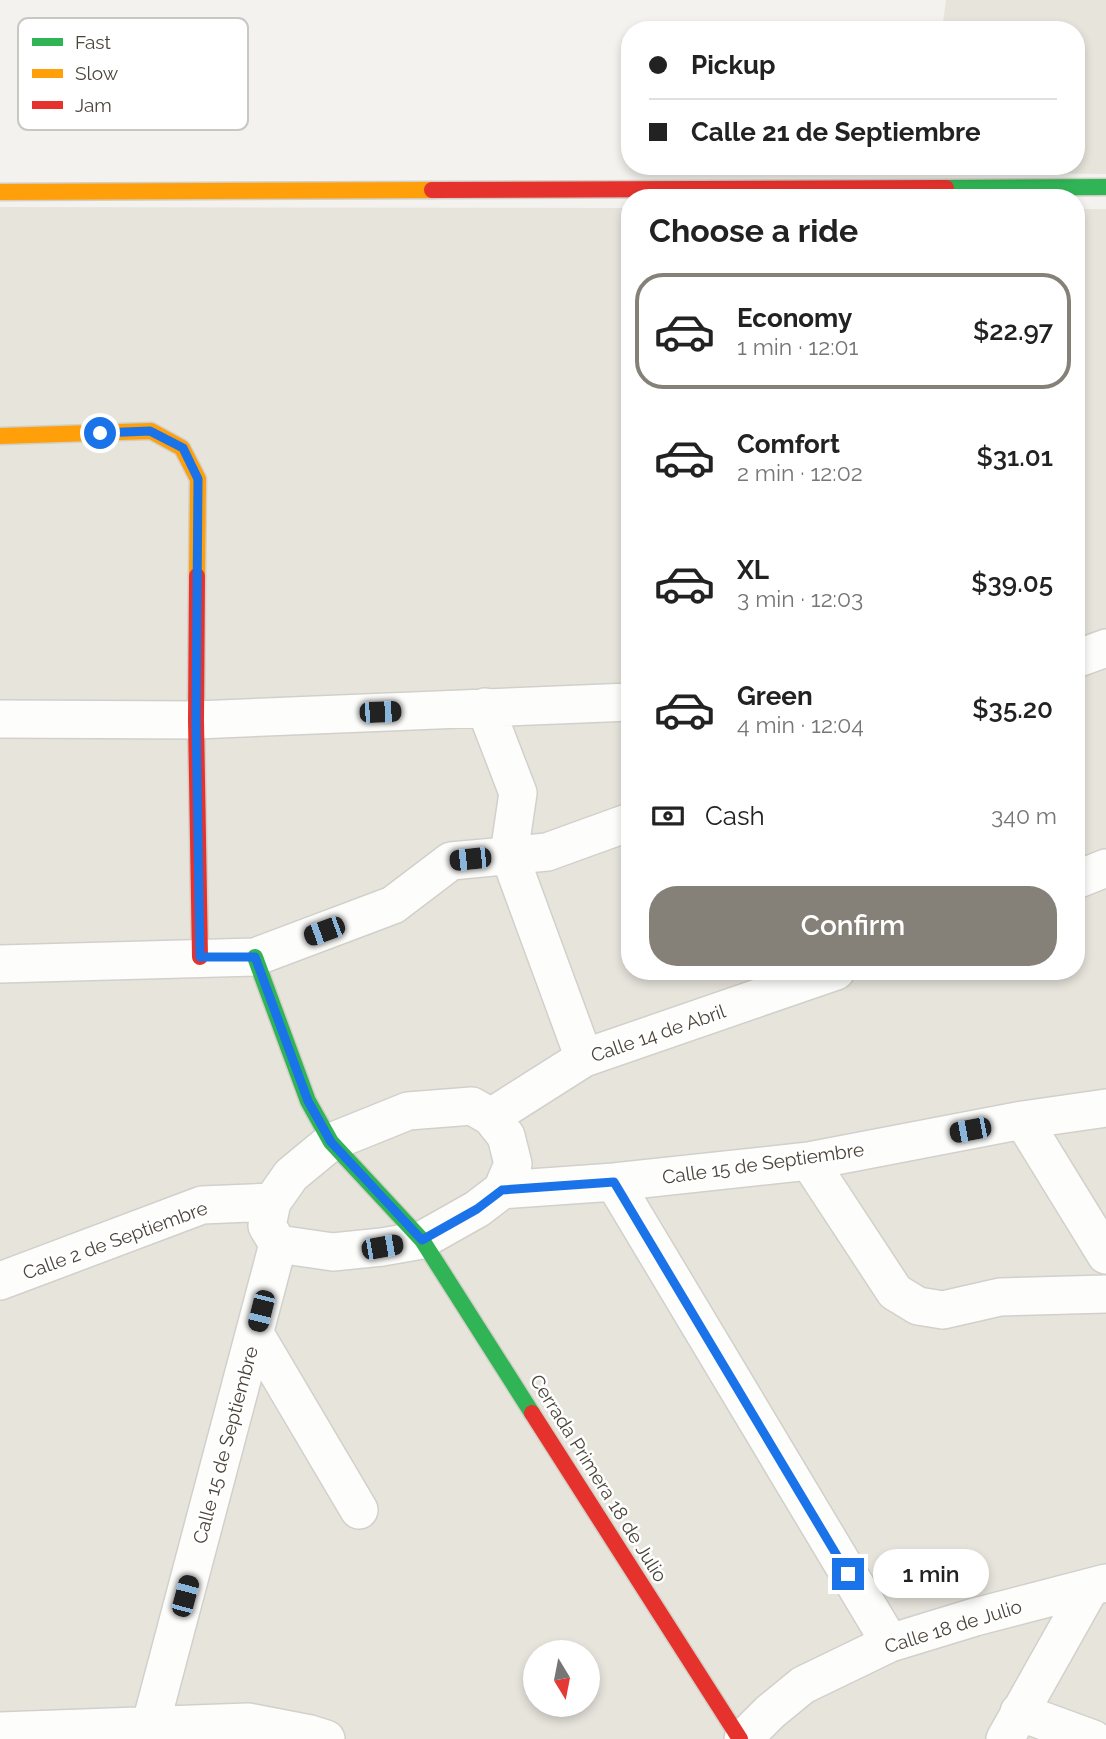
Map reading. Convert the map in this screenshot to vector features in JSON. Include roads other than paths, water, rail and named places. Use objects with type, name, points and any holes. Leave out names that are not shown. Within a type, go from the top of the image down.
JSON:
[{"type":"street","points":[[664,189],[1106,187]]},
{"type":"street","points":[[0,192],[621,189]]},
{"type":"street","points":[[0,436],[150,431],[183,448],[198,479],[196,720],[200,957]]},
{"type":"street","points":[[1085,656],[1106,648]]},
{"type":"street","points":[[0,719],[196,720],[621,702]]},
{"type":"street","points":[[485,707],[518,793],[509,855],[584,1058]]},
{"type":"street","points":[[0,964],[255,957],[393,905],[451,861],[547,852],[621,825]]},
{"type":"street","points":[[1085,876],[1106,868]]},
{"type":"street","name":"Cerrada Primera 18 de Julio","points":[[255,957],[308,1101],[331,1142],[422,1240],[742,1739]]},
{"type":"street","name":"Calle 14 de Abril","points":[[491,1117],[584,1058],[810,980]]},
{"type":"street","points":[[472,1107],[491,1117],[506,1136],[513,1164],[502,1190],[477,1209],[422,1240],[333,1252],[278,1244],[267,1226],[272,1202],[291,1175],[331,1142],[408,1111],[472,1107]]},
{"type":"street","name":"Calle 15 de Septiembre","points":[[502,1190],[614,1182],[809,1161],[1023,1120],[1106,1108]]},
{"type":"street","points":[[1023,1120],[1106,1255]]},
{"type":"street","points":[[809,1161],[895,1292],[918,1307],[943,1310],[1000,1297],[1106,1294]]},
{"type":"street","points":[[614,1182],[890,1643]]},
{"type":"street","name":"Calle 2 de Septiembre","points":[[0,1282],[202,1205],[272,1202]]},
{"type":"street","name":"Calle 15 de Septiembre","points":[[150,1727],[278,1244]]},
{"type":"street","points":[[255,1334],[359,1510]]},
{"type":"street","points":[[1093,1739],[1012,1726],[1098,1586]]},
{"type":"street","name":"Calle 18 de Julio","points":[[742,1739],[803,1685],[890,1643],[975,1617],[1098,1586]]},
{"type":"street","points":[[0,1731],[248,1723],[314,1737]]}]
